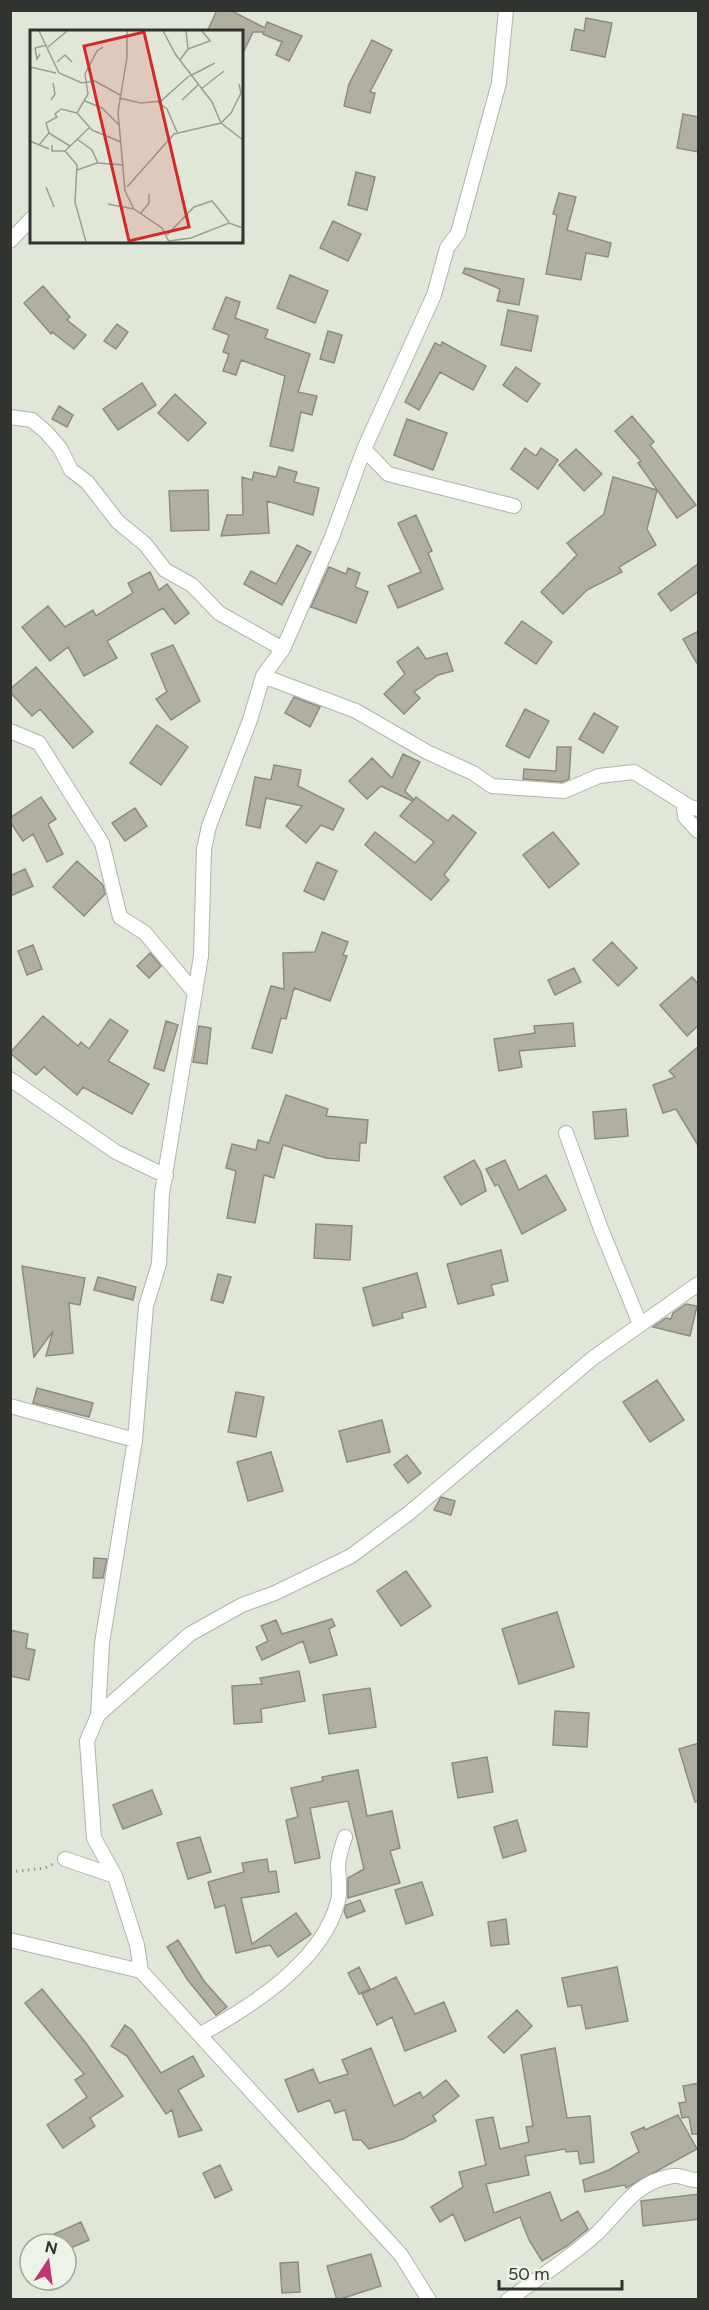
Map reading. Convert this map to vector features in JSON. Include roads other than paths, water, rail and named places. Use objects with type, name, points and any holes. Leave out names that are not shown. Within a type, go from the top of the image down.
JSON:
[{"type":"street","points":[[141,1971],[137,1946],[116,1876],[94,1838],[87,1741],[98,1716],[102,1643],[135,1440],[146,1306],[159,1264],[161,1203],[201,956],[204,849],[209,826],[250,720],[263,676],[283,649],[332,537],[364,449],[431,304],[447,248],[458,233],[499,83],[506,10]]},
{"type":"street","points":[[10,242],[30,220]]},
{"type":"street","points":[[10,417],[32,420],[46,432],[60,448],[71,470],[100,497],[118,522],[145,544],[165,570],[192,585],[219,613],[283,649]]},
{"type":"street","points":[[364,449],[388,474],[514,506]]},
{"type":"street","points":[[263,676],[356,711],[419,748],[473,773],[492,786],[564,791],[599,776],[634,772],[694,808]]},
{"type":"street","points":[[10,731],[39,743],[102,843],[120,916],[145,933],[195,993]]},
{"type":"street","points":[[694,808],[684,809],[685,817],[699,831]]},
{"type":"street","points":[[10,1079],[116,1152],[166,1176]]},
{"type":"street","points":[[566,1133],[640,1324]]},
{"type":"street","points":[[98,1716],[190,1635],[242,1605],[320,1572],[361,1549],[409,1513],[569,1377],[699,1284]]},
{"type":"street","points":[[10,1406],[135,1440]]},
{"type":"street","points":[[201,2034],[226,2020],[290,1974],[325,1934],[339,1900],[338,1862],[345,1837]]},
{"type":"street","points":[[65,1858],[116,1876]]},
{"type":"street","points":[[10,1940],[141,1971],[201,2034],[213,2051],[262,2101],[300,2147],[401,2256],[429,2300]]},
{"type":"street","points":[[508,2300],[564,2261],[596,2235],[626,2199],[639,2189],[674,2175],[699,2180]]}]
